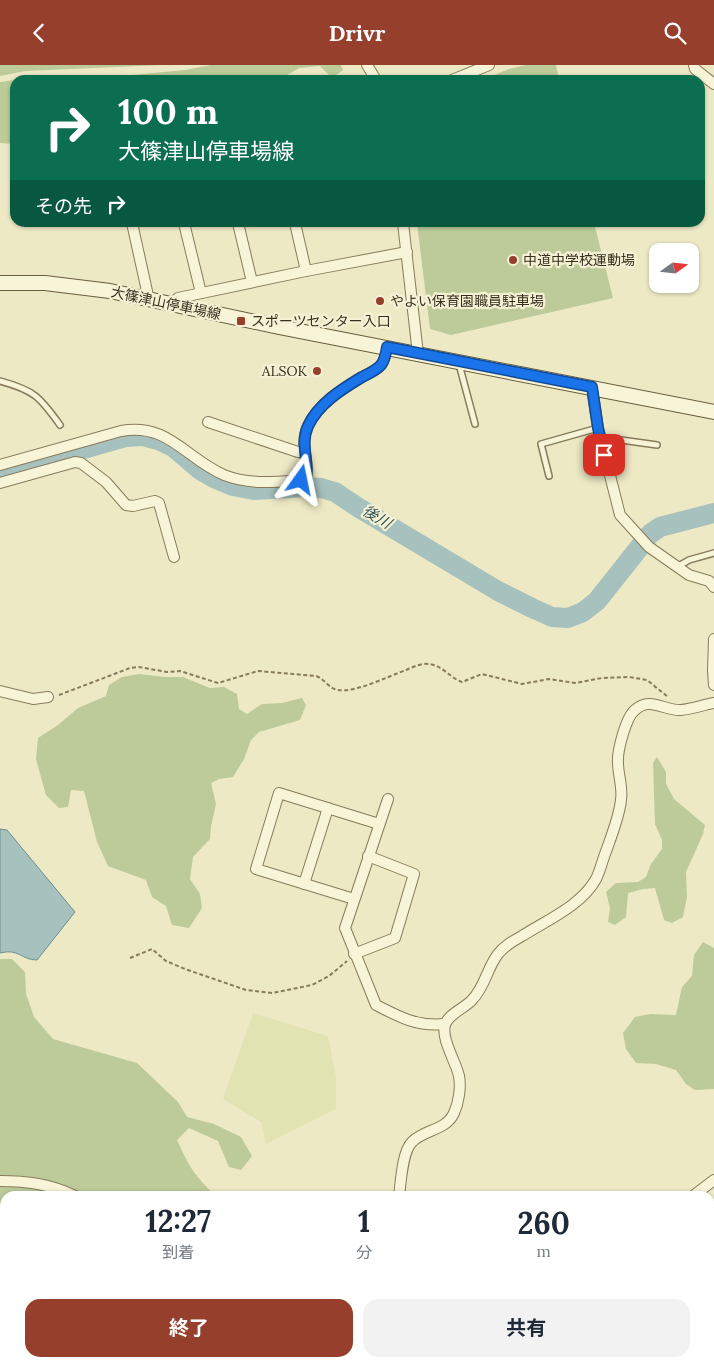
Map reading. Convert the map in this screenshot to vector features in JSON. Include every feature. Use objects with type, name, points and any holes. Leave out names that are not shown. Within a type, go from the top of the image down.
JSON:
[{"type":"main road","name":"大篠津山停車場線","points":[[0,283],[45,283],[110,291],[279,327],[714,412]]},
{"type":"street","points":[[464,75],[489,65]]},
{"type":"street","points":[[694,65],[695,69],[703,75]]},
{"type":"street","points":[[133,227],[147,298]]},
{"type":"street","points":[[185,227],[201,293]]},
{"type":"street","points":[[239,227],[252,282]]},
{"type":"street","points":[[296,227],[306,271]]},
{"type":"street","points":[[404,227],[418,354]]},
{"type":"street","points":[[171,303],[178,298],[201,293],[407,252]]},
{"type":"street","points":[[0,465],[127,430],[137,429],[163,435],[209,468],[226,476],[244,481],[301,480],[306,478],[308,471],[304,452],[304,436],[315,413],[346,386],[381,366],[386,357],[387,347]]},
{"type":"street","points":[[592,387],[600,439],[620,515],[649,547],[676,567],[689,575],[709,581],[714,587]]},
{"type":"street","points":[[208,422],[298,452],[304,452]]},
{"type":"street","points":[[0,483],[74,462],[81,463],[106,482],[126,505],[134,506],[155,501],[159,503],[174,557]]},
{"type":"street","points":[[714,639],[714,685]]},
{"type":"street","points":[[0,691],[33,699],[48,697]]},
{"type":"street","points":[[400,1191],[405,1154],[411,1142],[420,1135],[438,1128],[450,1120],[455,1111],[459,1093],[459,1077],[444,1031],[445,1024],[472,1000],[482,987],[498,954],[508,944],[570,906],[586,893],[596,879],[622,799],[617,758],[626,723],[633,711],[640,705],[650,703],[680,710],[714,703]]},
{"type":"street","points":[[354,899],[256,869],[270,821],[280,793],[379,824]]},
{"type":"street","points":[[388,799],[345,928],[376,1005],[402,1018],[424,1025],[445,1024]]},
{"type":"street","points":[[304,884],[328,808]]},
{"type":"street","points":[[354,954],[395,938],[414,874],[368,856]]},
{"type":"street","points":[[700,1191],[714,1180]]},
{"type":"street","points":[[0,1181],[29,1181],[64,1191]]},
{"type":"lane","points":[[458,361],[475,424]]},
{"type":"lane","points":[[0,381],[20,386],[31,392],[46,406],[60,425]]},
{"type":"lane","points":[[550,476],[541,444],[598,428]]},
{"type":"lane","points":[[600,439],[608,438],[657,445]]},
{"type":"lane","points":[[676,567],[689,560],[714,553]]},
{"type":"path","points":[[48,697],[63,695],[130,668],[139,667],[167,672],[180,671],[218,683],[258,671],[316,676],[321,677],[332,689],[339,691],[368,684],[415,666],[430,663],[455,680],[462,682],[482,674],[522,684],[549,679],[575,683],[602,678],[628,677],[646,680],[663,692],[680,710]]},
{"type":"path","points":[[130,958],[152,949],[166,961],[185,969],[246,989],[272,993],[312,985],[329,976],[354,954]]},
{"type":"green space","points":[[0,65],[162,65],[26,71],[0,76]]},
{"type":"green space","points":[[211,65],[341,65],[343,70],[336,75],[329,75],[320,66],[299,68],[287,75],[132,75],[185,70]]},
{"type":"green space","points":[[526,65],[556,65],[558,75],[494,75]]},
{"type":"green space","points":[[10,81],[10,144],[0,143],[0,82]]},
{"type":"green space","name":"中道中学校運動場","points":[[417,227],[595,227],[613,298],[451,335],[430,329]]},
{"type":"green space","points":[[139,674],[183,677],[210,688],[224,687],[237,694],[239,709],[247,714],[262,704],[282,703],[302,698],[306,705],[300,720],[259,732],[251,740],[244,759],[233,777],[219,779],[211,783],[216,804],[210,839],[193,857],[190,879],[200,894],[202,908],[189,928],[172,925],[166,906],[152,897],[146,880],[108,866],[97,842],[84,791],[71,790],[68,807],[59,808],[46,795],[36,759],[38,738],[58,725],[78,708],[106,696],[109,685],[122,677]]},
{"type":"green space","points":[[657,757],[666,772],[666,784],[674,799],[705,825],[703,834],[686,872],[687,897],[683,917],[672,923],[664,920],[655,888],[643,889],[628,893],[626,917],[615,925],[608,922],[610,908],[606,892],[616,883],[638,882],[646,877],[651,864],[662,849],[662,840],[655,824],[653,763]]},
{"type":"green space","points":[[703,942],[714,948],[714,1089],[695,1090],[686,1084],[676,1070],[656,1064],[636,1063],[626,1049],[623,1033],[635,1017],[650,1014],[676,1015],[682,987],[692,976],[694,955]]},
{"type":"green space","points":[[0,959],[12,959],[25,972],[26,994],[34,1017],[53,1039],[137,1063],[178,1102],[187,1117],[214,1124],[241,1137],[252,1156],[241,1170],[229,1167],[218,1141],[189,1128],[177,1140],[193,1171],[211,1191],[0,1191]]},
{"type":"green space","points":[[253,1013],[328,1036],[336,1077],[336,1109],[266,1144],[261,1122],[223,1099]]},
{"type":"water","points":[[0,829],[7,830],[75,912],[37,960],[12,952],[0,953]]},
{"type":"waterway","name":"後川","points":[[0,473],[126,437],[143,436],[173,447],[200,470],[233,486],[254,490],[307,487],[335,492],[498,591],[552,617],[568,618],[583,612],[597,601],[650,534],[660,527],[714,513]]},
{"type":"place","name":"中道中学校運動場","points":[[513,260]]},
{"type":"place","name":"やよい保育園職員駐車場","points":[[380,301]]},
{"type":"place","name":"スポーツセンター入口","points":[[241,321]]},
{"type":"place","name":"ALSOK","points":[[317,371]]},
{"type":"route","points":[[301,480],[306,478],[308,471],[303,443],[304,436],[315,413],[346,386],[381,366],[386,357],[387,347],[592,387],[604,455]]}]
